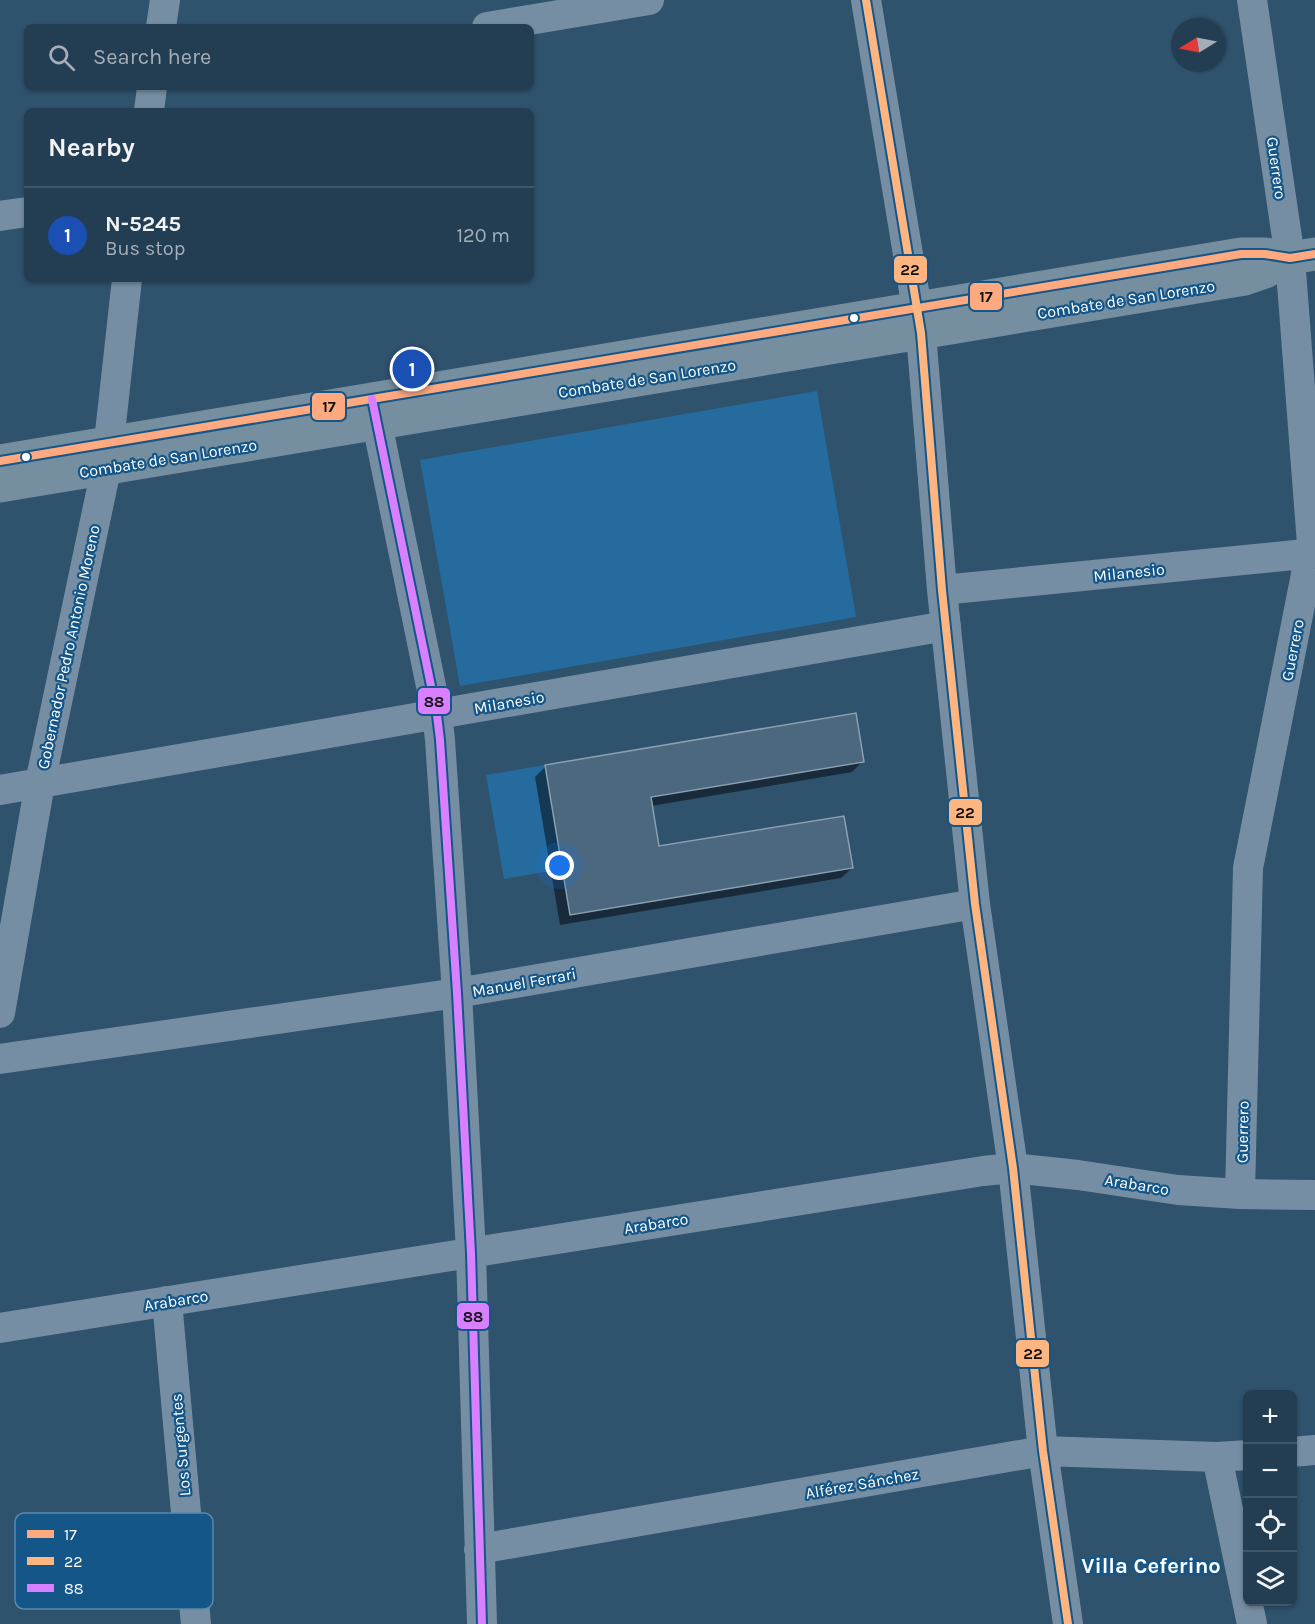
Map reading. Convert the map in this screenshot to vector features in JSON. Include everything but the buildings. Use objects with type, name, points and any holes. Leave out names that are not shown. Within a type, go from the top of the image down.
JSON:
[{"type":"main road","name":"Combate de San Lorenzo","points":[[0,486],[107,456],[919,321],[1241,254],[1302,256]]},
{"type":"main road","name":"Combate de San Lorenzo","points":[[0,461],[107,456]]},
{"type":"street","points":[[161,24],[165,0]]},
{"type":"street","points":[[505,24],[649,0]]},
{"type":"street","points":[[866,0],[919,321],[942,590],[975,904],[1013,1168],[1043,1451],[1068,1624]]},
{"type":"street","name":"Guerrero","points":[[1240,1194],[1248,868],[1313,553],[1302,256],[1252,0]]},
{"type":"street","points":[[149,108],[152,90]]},
{"type":"street","points":[[0,216],[24,212]]},
{"type":"street","name":"Gobernador Pedro Antonio Moreno","points":[[0,1013],[40,783],[107,456],[128,282]]},
{"type":"street","points":[[374,411],[437,715],[440,740],[471,1253],[482,1624]]},
{"type":"street","name":"Milanesio","points":[[942,590],[1313,553]]},
{"type":"street","name":"Milanesio","points":[[0,790],[946,626]]},
{"type":"street","name":"Manuel Ferrari","points":[[0,1059],[457,993],[975,904]]},
{"type":"street","name":"Arabarco","points":[[0,1328],[1013,1168],[1178,1190],[1315,1195]]},
{"type":"street","name":"Los Surgentes","points":[[167,1302],[186,1513]]},
{"type":"street","points":[[1297,1452],[1315,1450]]},
{"type":"street","name":"Alférez Sánchez","points":[[479,1549],[1043,1451],[1217,1457],[1243,1455]]},
{"type":"street","points":[[1217,1457],[1252,1624]]},
{"type":"street","name":"Los Surgentes","points":[[195,1609],[196,1624]]},
{"type":"shaded area","points":[[817,391],[856,617],[460,686],[420,460]]},
{"type":"shaded area","points":[[545,765],[562,869],[504,879],[486,775]]},
{"type":"transit line","name":"22","points":[[866,0],[921,333],[942,590],[975,904],[1013,1168],[1043,1451],[1068,1624]]},
{"type":"transit line","name":"17","points":[[0,461],[1241,254],[1265,254],[1290,258],[1315,254]]},
{"type":"transit line","name":"88","points":[[372,399],[437,715],[440,740],[471,1253],[482,1624]]},
{"type":"place","name":"N-5245","points":[[412,369]]},
{"type":"district","name":"Villa Ceferino","points":[[1151,1565]]}]
